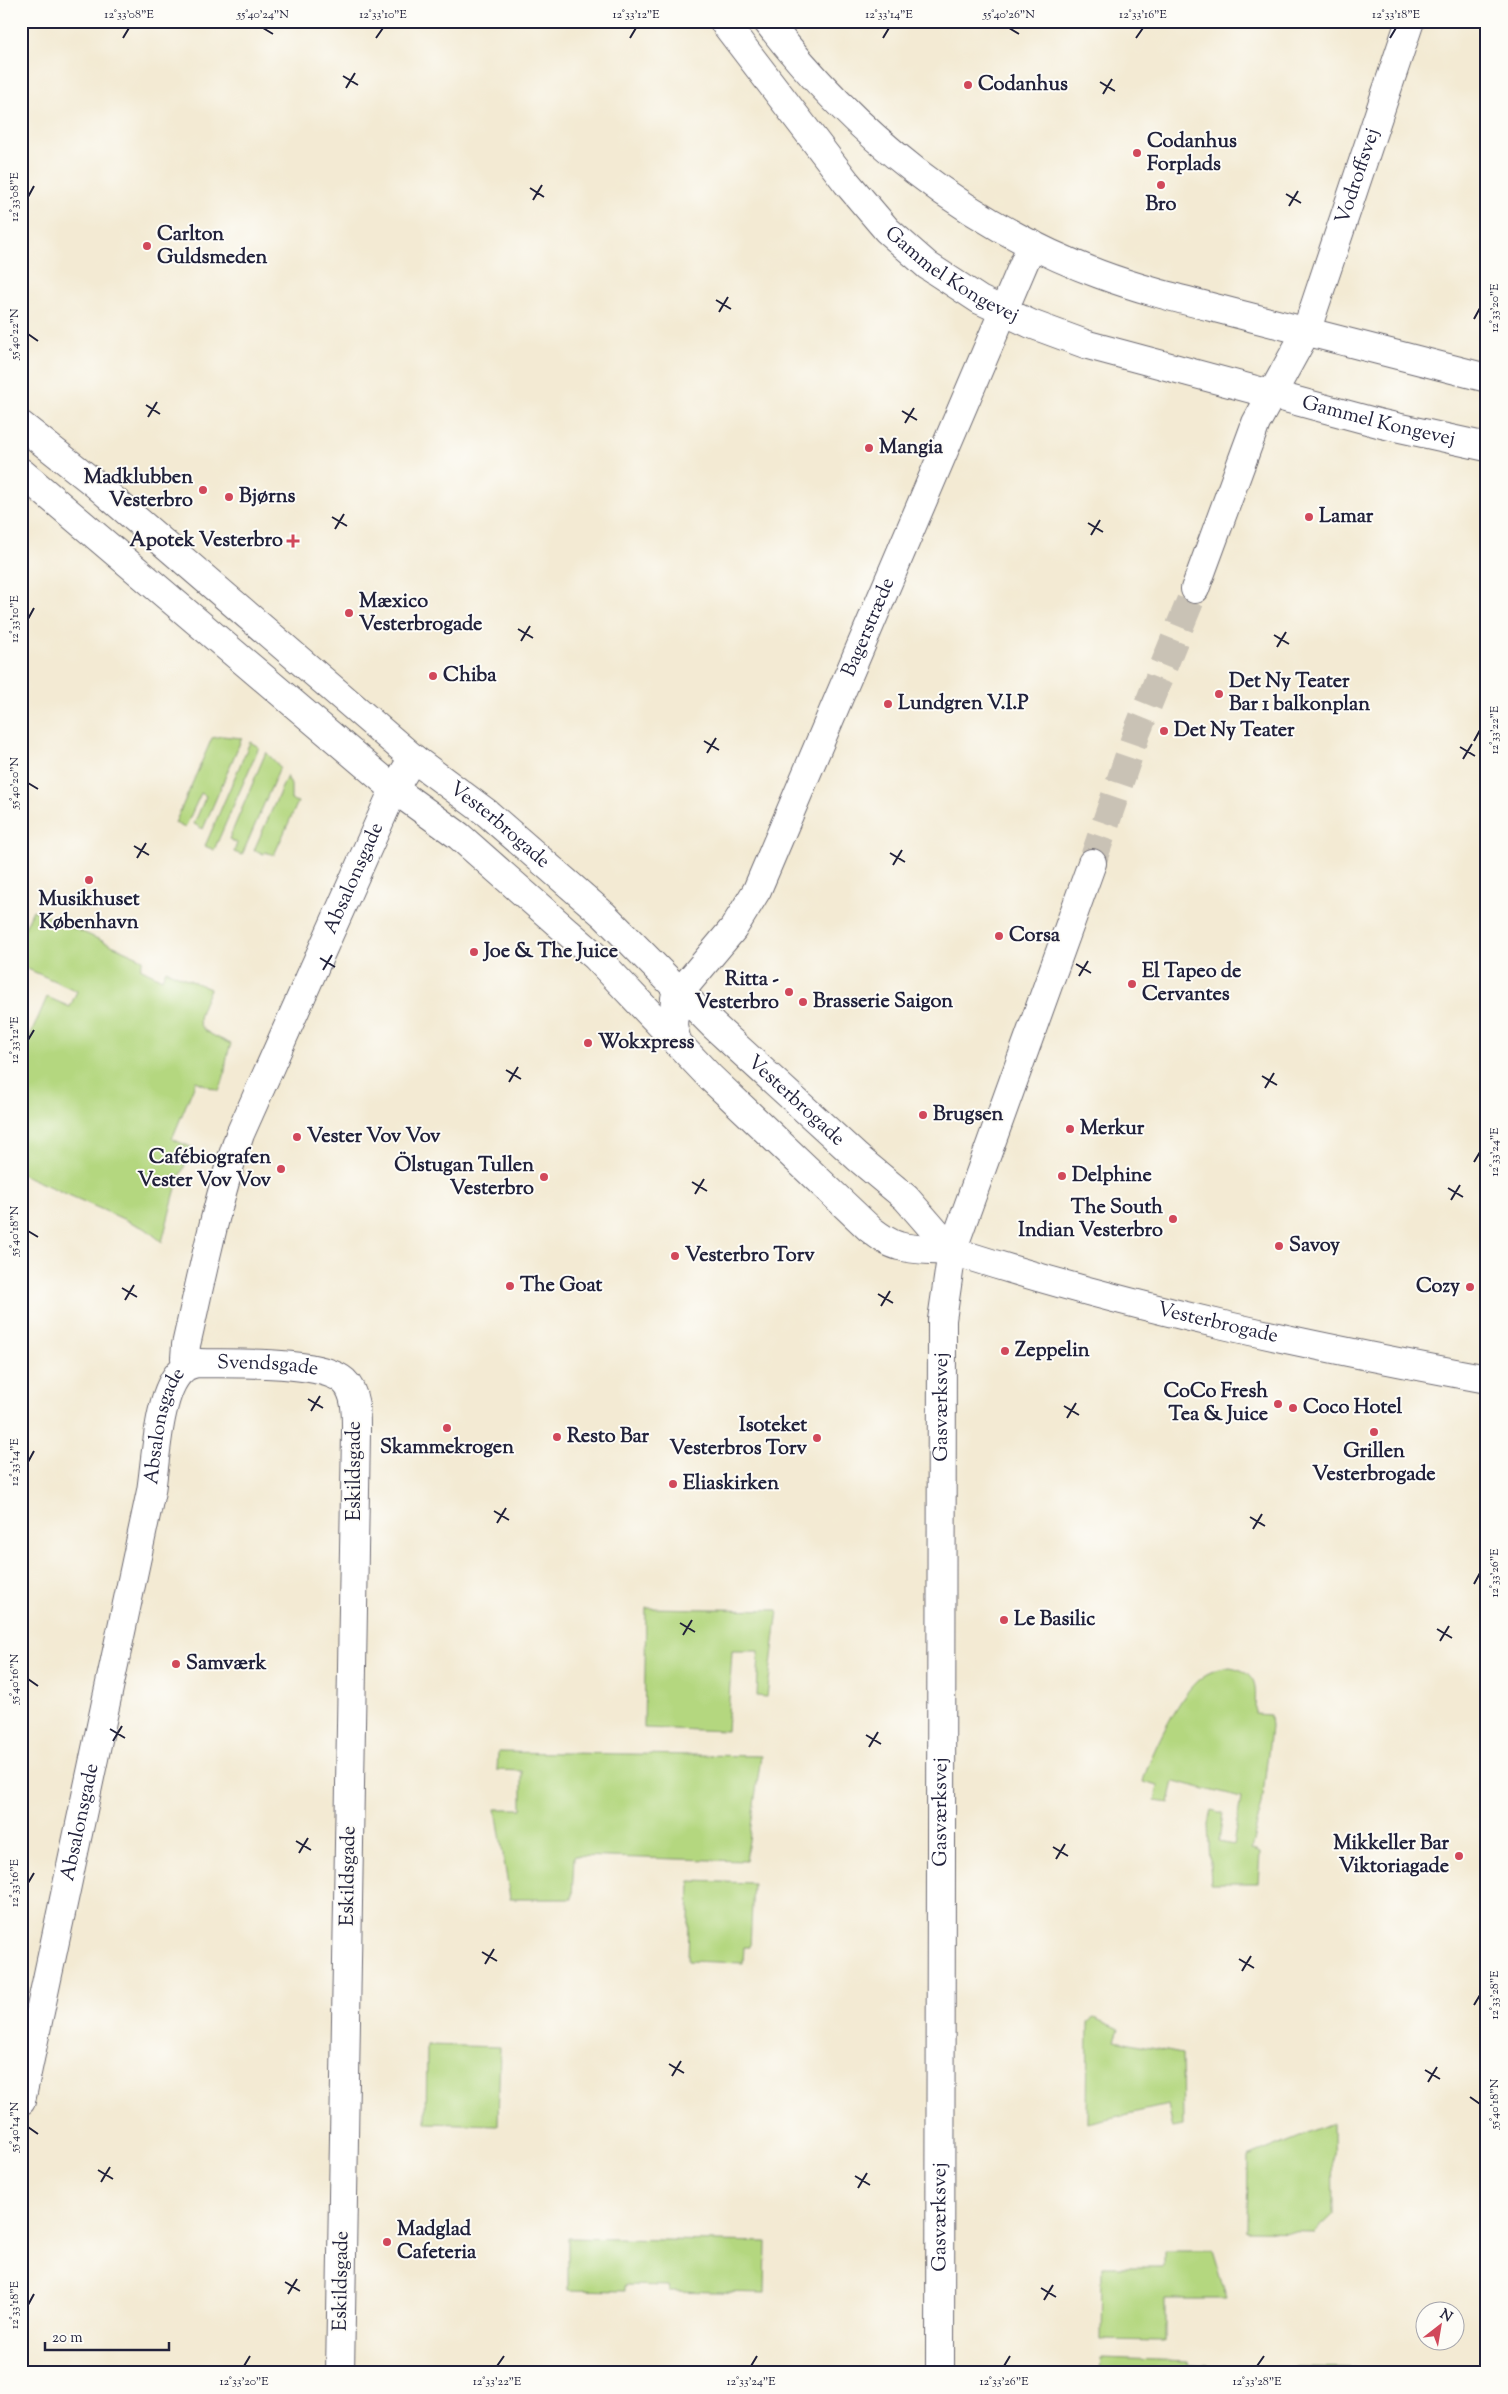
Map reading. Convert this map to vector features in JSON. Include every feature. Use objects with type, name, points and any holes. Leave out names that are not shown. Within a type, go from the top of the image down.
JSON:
[{"type":"street","name":"Gammel Kongevej","points":[[723,21],[847,183],[887,230],[928,266],[973,296],[1003,311],[1088,346],[1382,424],[1487,447]]},
{"type":"street","points":[[767,21],[811,76],[881,144],[910,168],[991,222],[1032,244],[1119,281],[1306,332],[1487,378]]},
{"type":"street","name":"Vodroffsvej","points":[[1306,332],[1410,21]]},
{"type":"street","name":"Bagerstræde","points":[[679,993],[733,929],[757,890],[1032,244]]},
{"type":"street","name":"Gammel Kongevej","points":[[1195,589],[1256,423],[1306,332]]},
{"type":"street","name":"Vesterbrogade","points":[[21,424],[94,482],[413,758],[487,813],[528,847],[629,939],[679,993],[858,1158],[906,1198],[952,1251]]},
{"type":"street","name":"Vesterbrogade","points":[[21,472],[394,789],[459,836],[556,920],[622,983],[677,1042],[870,1229],[887,1241],[900,1246],[952,1251],[1012,1270],[1176,1315],[1309,1346],[1487,1379]]},
{"type":"street","name":"Absalonsgade","points":[[21,2102],[151,1491],[164,1405],[174,1380],[187,1365],[185,1358],[186,1346],[212,1230],[240,1134],[394,789],[413,758]]},
{"type":"street","points":[[952,1251],[1092,862]]},
{"type":"street","points":[[677,1042],[672,1012],[675,998],[679,993]]},
{"type":"street","name":"Gasværksvej","points":[[940,2373],[942,1320],[952,1251]]},
{"type":"street","name":"Svendsgade","points":[[187,1365],[199,1363],[293,1366],[327,1372],[345,1382]]},
{"type":"street","name":"Eskildsgade","points":[[340,2373],[356,1432],[352,1395],[345,1382]]},
{"type":"green space","points":[[222,736],[242,738],[203,829],[194,824],[206,796],[201,793],[185,828],[175,823],[212,738]]},
{"type":"green space","points":[[250,742],[259,747],[214,850],[205,846]]},
{"type":"green space","points":[[266,752],[280,767],[242,855],[234,852],[237,843],[229,839]]},
{"type":"green space","points":[[287,776],[291,785],[291,800],[298,802],[274,855],[265,852],[264,854],[254,850]]},
{"type":"green space","points":[[33,910],[143,959],[140,968],[162,979],[166,970],[210,989],[199,1019],[200,1024],[209,1033],[231,1044],[219,1091],[196,1081],[172,1139],[193,1148],[178,1180],[162,1242],[146,1229],[21,1174],[21,1057],[47,997],[70,1007],[77,991],[21,966],[21,936]]},
{"type":"green space","points":[[646,1608],[778,1610],[767,1697],[757,1696],[759,1651],[732,1651],[727,1731],[644,1728]]},
{"type":"green space","points":[[1230,1667],[1247,1673],[1252,1678],[1255,1689],[1255,1714],[1270,1715],[1271,1727],[1262,1804],[1251,1849],[1260,1853],[1258,1883],[1211,1883],[1208,1824],[1211,1810],[1223,1813],[1219,1842],[1233,1845],[1241,1798],[1174,1781],[1169,1803],[1155,1801],[1158,1786],[1143,1782],[1164,1730],[1188,1691],[1207,1674]]},
{"type":"green space","points":[[498,1752],[761,1756],[746,1861],[574,1856],[572,1899],[510,1899],[496,1809],[522,1809],[522,1771],[497,1770]]},
{"type":"green space","points":[[690,1881],[753,1883],[750,1947],[744,1947],[743,1963],[688,1961]]},
{"type":"green space","points":[[1094,2018],[1119,2029],[1115,2040],[1182,2053],[1183,2126],[1173,2128],[1168,2105],[1087,2123],[1088,2022]]},
{"type":"green space","points":[[427,2045],[500,2047],[498,2125],[426,2123]]},
{"type":"green space","points":[[1332,2123],[1333,2214],[1314,2232],[1247,2231],[1248,2157]]},
{"type":"green space","points":[[568,2238],[766,2242],[765,2293],[669,2291],[668,2286],[625,2285],[625,2291],[568,2290]]},
{"type":"green space","points":[[1164,2250],[1212,2250],[1227,2299],[1165,2299],[1165,2341],[1101,2340],[1102,2267],[1164,2267]]},
{"type":"green space","points":[[1101,2358],[1188,2361],[1189,2364],[1207,2365],[1210,2373],[1100,2373]]},
{"type":"green space","points":[[1296,2367],[1355,2368],[1355,2373],[1296,2373]]},
{"type":"tunnel","points":[[1092,863],[1137,732],[1195,589]]},
{"type":"place","name":"Codanhus","points":[[968,85]]},
{"type":"place","name":"Codanhus Forplads","points":[[1137,153]]},
{"type":"place","name":"Bro","points":[[1161,185]]},
{"type":"place","name":"Carlton Guldsmeden","points":[[147,246]]},
{"type":"place","name":"Mangia","points":[[869,448]]},
{"type":"place","name":"Madklubben Vesterbro","points":[[203,490]]},
{"type":"place","name":"Bjørns","points":[[229,497]]},
{"type":"place","name":"Lamar","points":[[1309,517]]},
{"type":"place","name":"Apotek Vesterbro","points":[[293,541]]},
{"type":"place","name":"Mæxico Vesterbrogade","points":[[349,613]]},
{"type":"place","name":"Chiba","points":[[433,676]]},
{"type":"place","name":"Det Ny Teater Bar 1 balkonplan","points":[[1219,694]]},
{"type":"place","name":"Lundgren V.I.P","points":[[888,704]]},
{"type":"place","name":"Det Ny Teater","points":[[1164,731]]},
{"type":"place","name":"Musikhuset København","points":[[89,880]]},
{"type":"place","name":"Corsa","points":[[999,936]]},
{"type":"place","name":"Joe & The Juice","points":[[474,952]]},
{"type":"place","name":"El Tapeo de Cervantes","points":[[1132,984]]},
{"type":"place","name":"Ritta - Vesterbro","points":[[789,992]]},
{"type":"place","name":"Brasserie Saigon","points":[[803,1002]]},
{"type":"place","name":"Wokxpress","points":[[588,1043]]},
{"type":"place","name":"Brugsen","points":[[923,1115]]},
{"type":"place","name":"Merkur","points":[[1070,1129]]},
{"type":"place","name":"Vester Vov Vov","points":[[297,1137]]},
{"type":"place","name":"Cafébiografen Vester Vov Vov","points":[[281,1169]]},
{"type":"place","name":"Delphine","points":[[1062,1176]]},
{"type":"place","name":"Ölstugan Tullen Vesterbro","points":[[544,1177]]},
{"type":"place","name":"The South Indian Vesterbro","points":[[1173,1219]]},
{"type":"place","name":"Savoy","points":[[1279,1246]]},
{"type":"place","name":"Vesterbro Torv","points":[[675,1256]]},
{"type":"place","name":"The Goat","points":[[510,1286]]},
{"type":"place","name":"Cozy","points":[[1470,1287]]},
{"type":"place","name":"Zeppelin","points":[[1005,1351]]},
{"type":"place","name":"CoCo Fresh Tea & Juice","points":[[1278,1404]]},
{"type":"place","name":"Coco Hotel","points":[[1293,1408]]},
{"type":"place","name":"Skammekrogen","points":[[447,1428]]},
{"type":"place","name":"Grillen Vesterbrogade","points":[[1374,1432]]},
{"type":"place","name":"Resto Bar","points":[[557,1437]]},
{"type":"place","name":"Isoteket Vesterbros Torv","points":[[817,1438]]},
{"type":"place","name":"Eliaskirken","points":[[673,1484]]},
{"type":"place","name":"Le Basilic","points":[[1004,1620]]},
{"type":"place","name":"Samværk","points":[[176,1664]]},
{"type":"place","name":"Mikkeller Bar Viktoriagade","points":[[1459,1856]]},
{"type":"place","name":"Madglad Cafeteria","points":[[387,2242]]}]
